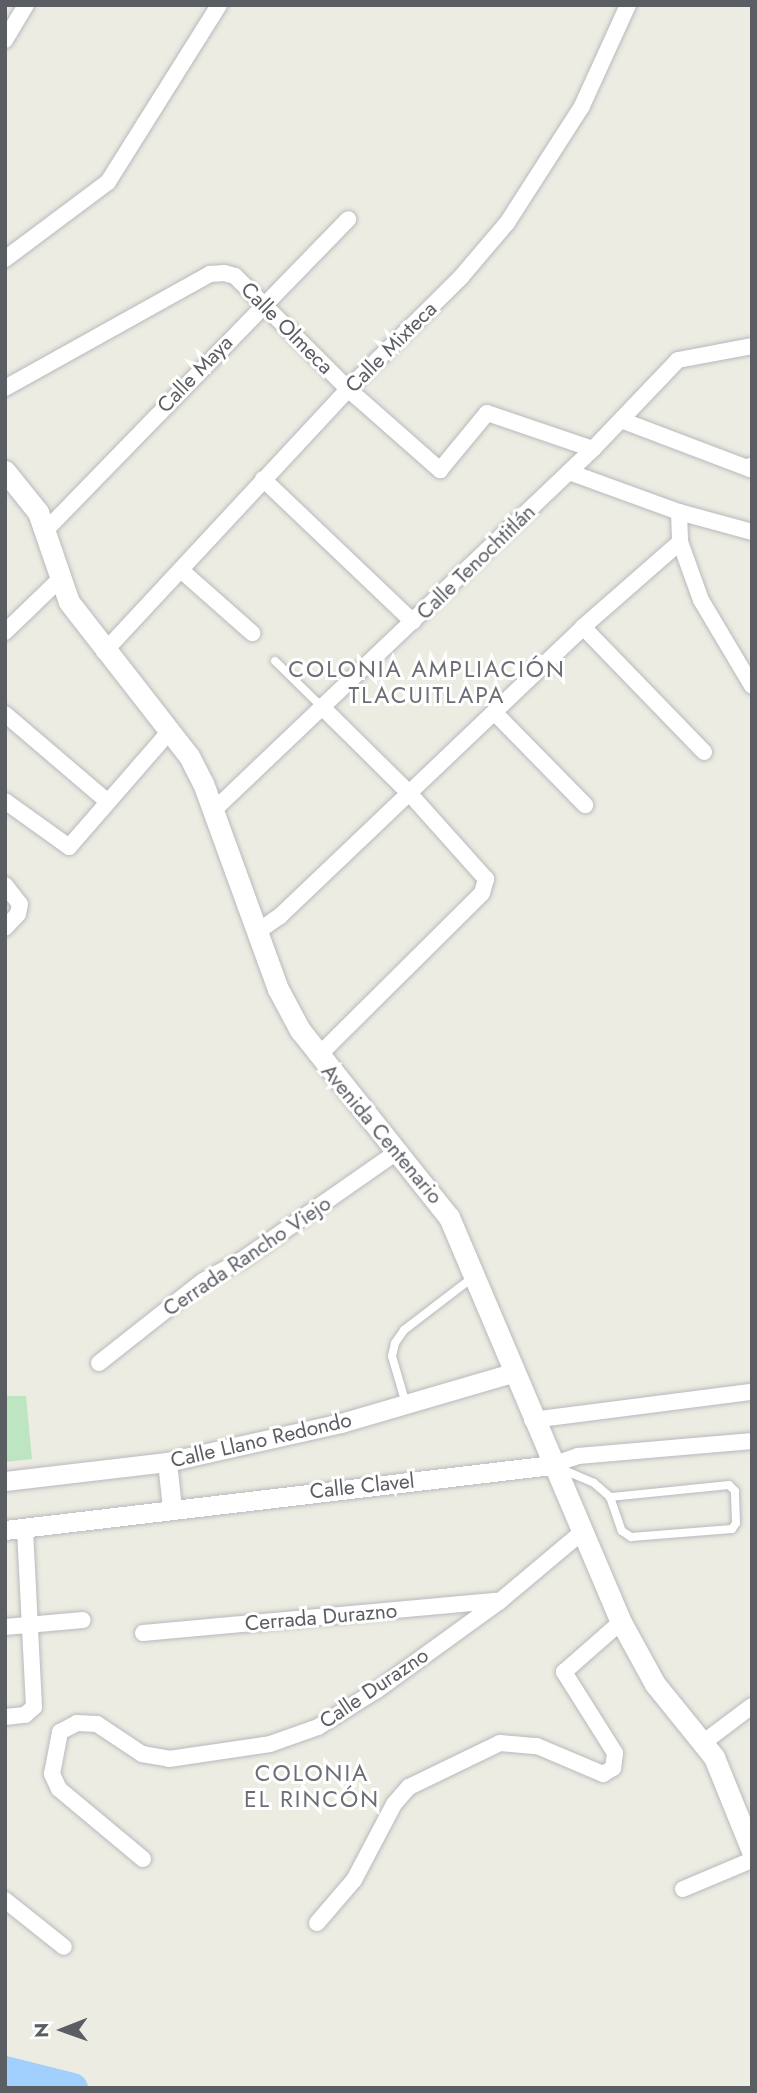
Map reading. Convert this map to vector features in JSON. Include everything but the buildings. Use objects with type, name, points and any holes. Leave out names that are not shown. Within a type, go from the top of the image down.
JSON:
[{"type":"main road","name":"Avenida Centenario","points":[[5,471],[38,512],[69,602],[104,652],[189,756],[214,810],[278,989],[318,1056],[449,1217],[512,1373],[621,1622],[655,1684],[704,1742],[722,1771],[752,1852]]},
{"type":"street","points":[[5,40],[26,5]]},
{"type":"street","points":[[5,259],[108,182],[219,5]]},
{"type":"street","name":"Calle Mixteca","points":[[104,652],[348,389],[461,277],[507,223],[582,106],[628,5]]},
{"type":"street","name":"Calle Maya","points":[[45,531],[264,302],[348,219]]},
{"type":"street","name":"Calle Olmeca","points":[[5,388],[210,274],[235,276],[264,302],[348,389],[440,470],[487,413],[593,449]]},
{"type":"street","name":"Calle Tenochtitlán","points":[[214,810],[593,449],[678,360],[752,346]]},
{"type":"street","points":[[621,420],[750,468],[752,465]]},
{"type":"street","points":[[569,472],[679,512],[752,532]]},
{"type":"street","points":[[263,479],[413,622]]},
{"type":"street","points":[[679,512],[680,542],[701,600],[752,686]]},
{"type":"street","points":[[257,932],[280,916],[583,627],[680,542]]},
{"type":"street","points":[[182,571],[252,633]]},
{"type":"street","points":[[5,632],[60,579]]},
{"type":"street","points":[[583,627],[704,752]]},
{"type":"street","points":[[318,1056],[482,892],[486,879],[410,794],[321,706]]},
{"type":"street","points":[[495,713],[585,805]]},
{"type":"street","points":[[5,714],[107,801]]},
{"type":"street","points":[[5,801],[69,847],[169,732]]},
{"type":"street","points":[[5,885],[20,904],[18,914],[5,928]]},
{"type":"street","name":"Cerrada Rancho Viejo","points":[[99,1363],[203,1281],[242,1260],[397,1152]]},
{"type":"street","name":"Calle Llano Redondo","points":[[5,1481],[167,1462],[406,1404],[512,1373]]},
{"type":"street","points":[[532,1420],[752,1392]]},
{"type":"street","points":[[552,1465],[578,1456],[752,1441]]},
{"type":"street","points":[[5,1530],[173,1508],[167,1462]]},
{"type":"street","name":"Calle Clavel","points":[[173,1508],[552,1465]]},
{"type":"street","points":[[5,1717],[25,1715],[34,1707],[32,1625],[25,1528]]},
{"type":"street","name":"Calle Durazno","points":[[143,1859],[59,1789],[52,1774],[52,1754],[60,1732],[77,1723],[97,1724],[142,1755],[169,1759],[270,1744],[318,1727],[377,1690],[500,1601],[581,1533]]},
{"type":"street","name":"Cerrada Durazno","points":[[143,1633],[500,1601]]},
{"type":"street","points":[[5,1627],[83,1620]]},
{"type":"street","points":[[317,1923],[354,1880],[394,1804],[409,1787],[500,1743],[537,1746],[603,1774],[613,1769],[615,1753],[564,1672],[621,1622]]},
{"type":"street","points":[[704,1742],[752,1706]]},
{"type":"street","points":[[683,1889],[752,1860]]},
{"type":"street","points":[[5,1900],[64,1947]]},
{"type":"lane","points":[[275,662],[321,706]]},
{"type":"lane","points":[[406,1404],[392,1356],[395,1343],[404,1330],[474,1276]]},
{"type":"lane","points":[[552,1465],[594,1483],[610,1497],[622,1531],[631,1537],[732,1529],[736,1523],[735,1491],[729,1485],[610,1497]]},
{"type":"green space","points":[[5,1396],[26,1396],[32,1459],[5,1462]]},
{"type":"waterway","points":[[5,2071],[73,2088]]},
{"type":"district","name":"COLONIA AMPLIACIÓN TLACUITLAPA","points":[[427,682]]},
{"type":"district","name":"COLONIA EL RINCÓN","points":[[312,1786]]}]
